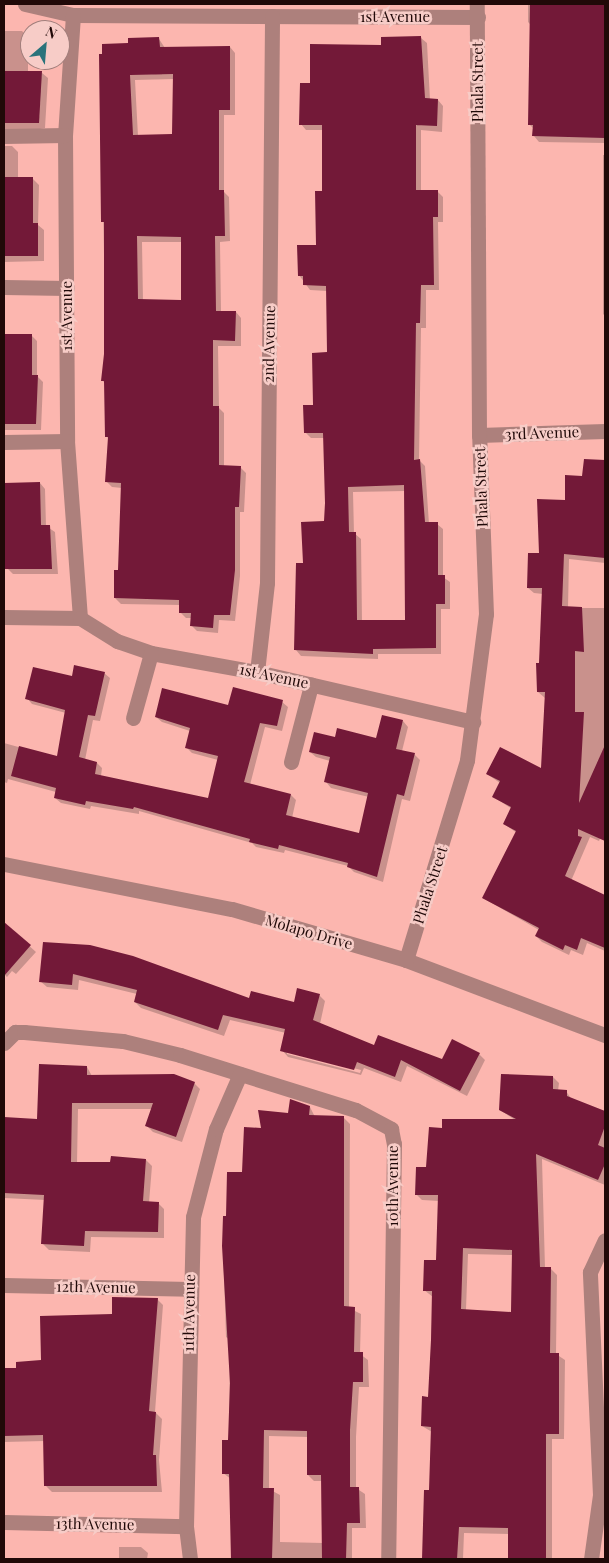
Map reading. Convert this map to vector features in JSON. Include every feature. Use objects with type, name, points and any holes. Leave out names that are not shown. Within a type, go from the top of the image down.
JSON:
[{"type":"street","name":"1st Avenue","points":[[25,4],[73,15],[272,16],[478,11]]},
{"type":"street","name":"Phala Street","points":[[406,960],[450,822],[467,760],[486,614],[479,436],[478,11]]},
{"type":"street","name":"1st Avenue","points":[[73,15],[66,135],[67,441],[80,618],[117,641],[151,653],[256,672],[473,722]]},
{"type":"street","name":"2nd Avenue","points":[[256,672],[267,583],[272,16]]},
{"type":"street","points":[[4,136],[66,135]]},
{"type":"street","points":[[4,287],[66,288]]},
{"type":"street","name":"3rd Avenue","points":[[479,436],[605,431]]},
{"type":"street","points":[[4,442],[67,441]]},
{"type":"street","points":[[4,617],[80,618]]},
{"type":"street","points":[[133,718],[151,653]]},
{"type":"street","points":[[291,762],[311,685]]},
{"type":"street","name":"Molapo Drive","points":[[4,864],[232,909],[406,960],[605,1034]]},
{"type":"street","name":"10th Avenue","points":[[4,1043],[15,1032],[123,1041],[240,1074],[356,1110],[390,1129],[394,1144],[388,1559]]},
{"type":"street","name":"11th Avenue","points":[[190,1559],[186,1526],[189,1289],[193,1217],[200,1182],[216,1129],[240,1074]]},
{"type":"street","points":[[591,1559],[602,1495],[590,1272],[605,1240]]},
{"type":"street","name":"12th Avenue","points":[[4,1286],[189,1289]]},
{"type":"street","name":"13th Avenue","points":[[4,1522],[186,1526]]},
{"type":"building","points":[[530,4],[605,4],[605,138],[532,136],[533,125],[528,125]]},
{"type":"building","points":[[421,36],[425,98],[438,99],[437,126],[416,125],[416,190],[438,190],[438,217],[433,217],[434,285],[421,285],[420,323],[416,323],[414,460],[420,459],[425,522],[438,522],[438,575],[445,575],[445,604],[436,604],[436,648],[373,649],[373,654],[294,650],[296,563],[303,563],[301,522],[324,521],[325,503],[323,433],[304,433],[303,405],[313,405],[312,353],[327,352],[326,286],[303,285],[303,276],[298,276],[297,245],[316,245],[315,191],[322,191],[322,125],[299,125],[300,83],[310,83],[310,44],[381,45],[381,37]],"holes":[[[404,485],[405,620],[357,620],[356,532],[349,532],[348,487]]]},
{"type":"building","points":[[159,37],[160,47],[230,46],[230,110],[219,110],[219,190],[224,190],[225,236],[215,236],[216,311],[236,311],[235,341],[213,340],[213,406],[219,406],[219,465],[241,466],[239,507],[235,507],[235,570],[230,615],[214,615],[213,628],[190,626],[191,613],[179,613],[179,600],[114,598],[114,570],[118,570],[121,483],[105,482],[108,437],[105,437],[104,381],[101,381],[104,354],[104,222],[101,222],[99,54],[102,54],[102,44],[128,43],[128,38]],"holes":[[[173,74],[172,134],[133,135],[130,75]],[[137,236],[181,237],[181,300],[138,299]]]},
{"type":"building","points":[[4,71],[42,71],[39,123],[4,123]]},
{"type":"building","points":[[4,177],[33,177],[33,223],[38,223],[38,256],[4,256]]},
{"type":"building","points":[[4,334],[32,334],[32,375],[38,375],[36,424],[4,424]]},
{"type":"building","points":[[584,459],[605,460],[605,558],[564,554],[562,606],[582,607],[584,652],[575,651],[575,712],[584,712],[579,803],[605,745],[605,841],[578,829],[578,836],[582,837],[565,876],[605,895],[605,948],[581,938],[577,950],[565,945],[563,950],[535,936],[539,928],[482,898],[516,831],[503,824],[511,807],[492,797],[500,781],[486,774],[500,747],[541,768],[545,692],[537,692],[536,663],[539,663],[542,588],[527,588],[528,553],[539,553],[537,499],[565,500],[565,475],[582,476]]},
{"type":"building","points":[[40,482],[41,525],[50,525],[52,569],[5,569],[4,483]]},
{"type":"building","points":[[74,665],[105,672],[95,716],[88,715],[79,757],[97,762],[95,774],[208,798],[218,756],[185,748],[190,728],[155,717],[162,688],[228,705],[233,687],[283,700],[277,726],[260,723],[244,782],[291,794],[286,815],[359,833],[368,793],[324,782],[330,757],[309,752],[314,732],[335,737],[337,728],[376,738],[382,715],[403,720],[396,749],[415,753],[404,796],[397,794],[377,877],[347,867],[348,863],[279,845],[278,849],[249,842],[250,839],[134,807],[133,809],[86,801],[85,805],[54,798],[56,788],[11,776],[19,746],[57,756],[65,710],[25,699],[33,667],[72,676]]},
{"type":"building","points":[[4,922],[31,945],[4,976]]},
{"type":"building","points":[[43,942],[90,945],[133,956],[249,998],[251,991],[294,1002],[297,988],[320,994],[313,1020],[374,1045],[378,1035],[442,1059],[452,1039],[480,1053],[460,1091],[401,1060],[395,1077],[357,1062],[354,1070],[280,1051],[285,1029],[223,1015],[218,1030],[134,1002],[137,990],[73,974],[72,985],[39,982]]},
{"type":"building","points":[[39,1064],[87,1066],[87,1075],[174,1074],[195,1082],[176,1137],[145,1126],[153,1103],[72,1103],[71,1162],[110,1162],[111,1156],[146,1159],[143,1201],[159,1202],[158,1232],[85,1231],[84,1246],[41,1244],[44,1195],[4,1193],[4,1117],[37,1119]]},
{"type":"building","points":[[501,1074],[553,1076],[553,1089],[567,1090],[567,1096],[605,1111],[605,1126],[598,1145],[605,1148],[605,1164],[598,1180],[536,1154],[540,1267],[551,1267],[550,1353],[559,1353],[559,1434],[546,1434],[546,1559],[508,1559],[508,1528],[459,1527],[457,1559],[422,1559],[424,1490],[429,1490],[431,1427],[421,1426],[422,1396],[428,1397],[432,1291],[423,1291],[424,1260],[436,1260],[438,1195],[415,1195],[416,1167],[426,1167],[429,1127],[442,1128],[442,1119],[516,1119],[499,1110]],"holes":[[[463,1248],[512,1250],[511,1312],[461,1309]]]},
{"type":"building","points":[[290,1099],[310,1106],[309,1115],[344,1116],[344,1306],[355,1307],[354,1352],[363,1352],[363,1382],[353,1382],[350,1430],[350,1487],[359,1487],[360,1523],[347,1523],[346,1559],[322,1559],[321,1475],[307,1475],[307,1431],[264,1430],[263,1488],[274,1488],[272,1559],[231,1559],[229,1474],[222,1474],[222,1440],[228,1440],[230,1383],[222,1246],[223,1216],[226,1216],[227,1172],[242,1172],[244,1127],[261,1128],[258,1110],[288,1113]]},
{"type":"building","points":[[112,1297],[158,1298],[149,1411],[156,1412],[153,1455],[156,1455],[157,1486],[44,1486],[43,1435],[4,1436],[4,1368],[16,1368],[16,1362],[41,1360],[40,1316],[112,1314]]}]
